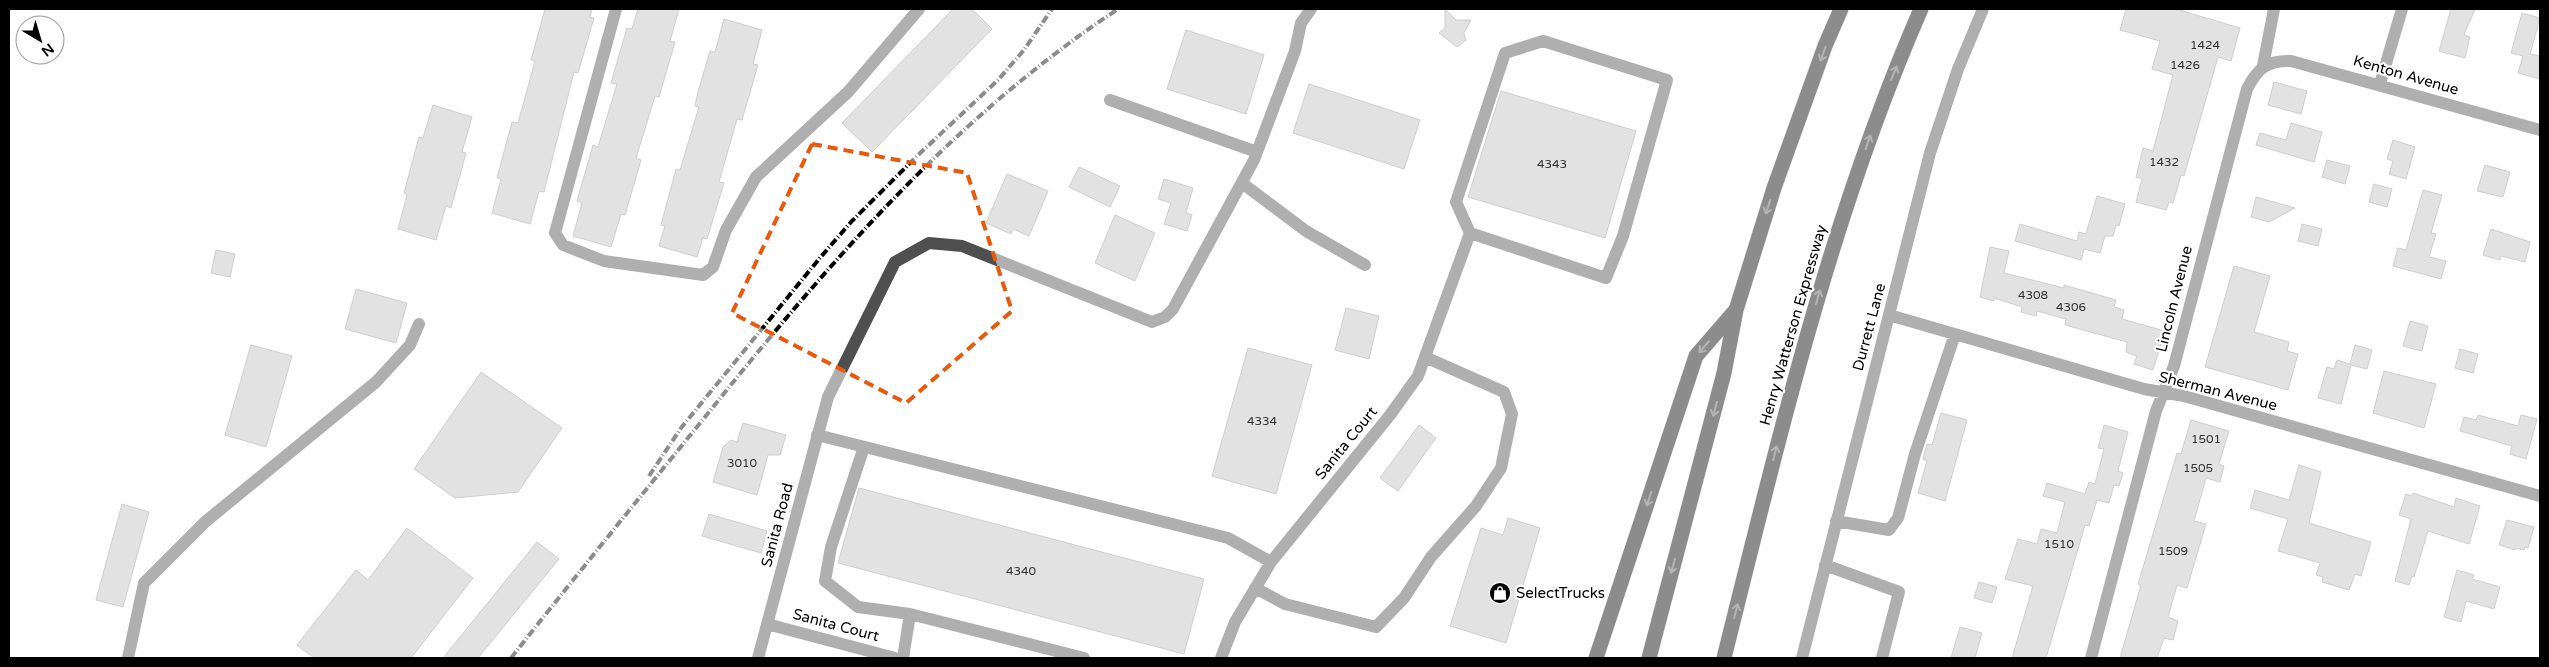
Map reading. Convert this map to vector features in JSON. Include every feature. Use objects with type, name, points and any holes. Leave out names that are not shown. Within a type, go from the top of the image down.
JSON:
[{"type":"highway","points":[[1649,658],[1724,373],[1736,310],[1774,188],[1825,46],[1841,9]]},
{"type":"highway","name":"Henry Watterson Expressway","points":[[1724,658],[1778,440],[1836,233],[1876,118],[1921,9]]},
{"type":"highway","points":[[1596,658],[1696,356],[1736,310]]},
{"type":"street","points":[[616,9],[555,233],[564,245],[604,261],[702,274],[713,267],[726,230],[756,177],[848,92],[919,9]]},
{"type":"street","points":[[1311,9],[1301,23],[1295,52],[1258,152],[1242,183],[1306,231],[1365,265]]},
{"type":"street","name":"Durrett Lane","points":[[1802,658],[1930,153],[1958,69],[1984,9]]},
{"type":"street","points":[[2263,66],[2274,9]]},
{"type":"street","points":[[2380,84],[2402,9]]},
{"type":"street","points":[[1544,41],[1667,80],[1623,236],[1606,278],[1470,233],[1456,202],[1506,53],[1544,41]]},
{"type":"street","name":"Kenton Avenue","points":[[2263,66],[2279,61],[2291,61],[2380,84],[2540,130]]},
{"type":"street","name":"Lincoln Avenue","points":[[2091,658],[2156,410],[2174,366],[2248,89],[2254,75],[2263,66]]},
{"type":"street","points":[[1110,100],[1258,152]]},
{"type":"street","name":"Sanita Road","points":[[758,658],[826,400],[896,262],[917,249],[938,242],[962,246],[1152,322],[1158,321],[1173,309],[1242,183]]},
{"type":"street","name":"Sanita Court","points":[[1222,658],[1235,622],[1271,562],[1390,415],[1418,376],[1470,233]]},
{"type":"street","name":"Sherman Avenue","points":[[1889,315],[2540,496]]},
{"type":"street","points":[[128,658],[144,583],[204,522],[376,382],[410,346],[419,324]]},
{"type":"street","points":[[1836,521],[1889,530],[1898,518],[1915,454],[1955,334]]},
{"type":"street","points":[[1256,588],[1285,604],[1376,627],[1404,598],[1431,557],[1476,506],[1500,468],[1512,414],[1504,392],[1425,356]]},
{"type":"street","points":[[817,435],[1228,538],[1271,562]]},
{"type":"street","points":[[864,447],[831,547],[826,582],[858,607],[910,614],[1084,658]]},
{"type":"street","points":[[1825,565],[1900,592],[1882,658]]},
{"type":"street","points":[[903,658],[910,614]]},
{"type":"street","name":"Sanita Court","points":[[767,624],[895,658]]},
{"type":"highlighted area","points":[[812,144],[967,173],[1012,311],[906,403],[732,313]]},
{"type":"building","points":[[545,9],[592,9],[590,17],[594,18],[578,73],[574,72],[544,192],[539,191],[530,224],[492,213],[501,179],[497,178],[512,122],[518,123],[535,61],[531,60]]},
{"type":"building","points":[[638,9],[679,9],[670,41],[675,42],[659,97],[655,96],[636,158],[641,160],[625,215],[621,214],[611,247],[573,236],[582,203],[577,201],[593,145],[598,147],[617,84],[611,83],[627,28],[632,29]]},
{"type":"building","points":[[953,9],[972,9],[992,29],[872,152],[842,123]]},
{"type":"building","points":[[1445,9],[1456,20],[1471,20],[1464,33],[1466,40],[1457,47],[1439,33],[1445,28]]},
{"type":"building","points":[[2126,9],[2176,9],[2240,28],[2231,61],[2218,57],[2184,176],[2181,175],[2173,203],[2169,202],[2166,210],[2136,202],[2142,179],[2136,177],[2143,148],[2153,151],[2173,75],[2152,69],[2160,41],[2120,30]]},
{"type":"building","points":[[2451,9],[2475,9],[2464,35],[2470,37],[2465,58],[2439,51]]},
{"type":"building","points":[[2522,13],[2540,18],[2530,54],[2540,56],[2540,79],[2518,73],[2523,56],[2511,53]]},
{"type":"building","points":[[724,19],[762,30],[753,64],[758,65],[742,120],[737,119],[719,182],[724,183],[707,239],[703,238],[697,257],[659,246],[665,226],[661,225],[676,169],[680,170],[699,107],[695,106],[710,51],[715,52]]},
{"type":"building","points":[[1186,30],[1264,55],[1246,114],[1167,89]]},
{"type":"building","points":[[2274,82],[2307,91],[2301,114],[2268,105]]},
{"type":"building","points":[[1309,84],[1420,120],[1404,169],[1293,133]]},
{"type":"building","points":[[1501,91],[1636,131],[1605,238],[1468,197]]},
{"type":"building","points":[[433,105],[472,117],[462,152],[466,153],[451,208],[446,206],[436,240],[398,229],[407,195],[404,193],[419,137],[423,138]]},
{"type":"building","points":[[2291,123],[2322,132],[2314,162],[2256,145],[2260,133],[2286,140]]},
{"type":"building","points":[[2393,140],[2415,147],[2406,179],[2389,174],[2393,161],[2387,159]]},
{"type":"building","points":[[2327,160],[2350,166],[2345,184],[2322,177]]},
{"type":"building","points":[[2485,165],[2510,172],[2503,197],[2477,191]]},
{"type":"building","points":[[1079,167],[1120,186],[1110,207],[1069,187]]},
{"type":"building","points":[[1007,174],[1048,191],[1029,236],[1013,229],[1011,234],[986,223]]},
{"type":"building","points":[[1164,179],[1193,188],[1186,213],[1192,215],[1187,231],[1164,224],[1171,203],[1158,199]]},
{"type":"building","points":[[2374,184],[2392,189],[2387,207],[2369,202]]},
{"type":"building","points":[[2423,190],[2442,195],[2431,233],[2436,234],[2429,257],[2446,261],[2441,279],[2393,266],[2398,248],[2406,250]]},
{"type":"building","points":[[2097,196],[2125,204],[2119,226],[2116,225],[2113,236],[2105,236],[2100,253],[2084,249],[2081,260],[2015,241],[2020,224],[2077,241],[2079,232],[2086,234]]},
{"type":"building","points":[[2256,197],[2295,208],[2269,222],[2251,217]]},
{"type":"building","points":[[1115,215],[1155,233],[1135,281],[1095,263]]},
{"type":"building","points":[[2302,224],[2322,229],[2318,246],[2298,241]]},
{"type":"building","points":[[2491,229],[2530,242],[2525,262],[2501,256],[2500,260],[2483,255]]},
{"type":"building","points":[[1990,247],[2009,251],[2004,273],[2064,288],[2064,285],[2116,300],[2114,307],[2124,310],[2122,319],[2165,331],[2153,370],[2134,364],[2137,356],[2126,352],[2127,342],[2065,325],[2066,319],[2037,311],[2036,316],[2021,312],[2022,307],[1994,298],[1994,301],[1980,297]]},
{"type":"building","points":[[216,250],[235,254],[230,277],[211,273]]},
{"type":"building","points":[[2234,266],[2270,276],[2254,332],[2289,342],[2287,351],[2298,354],[2288,390],[2205,367]]},
{"type":"building","points":[[356,289],[407,303],[396,343],[345,329]]},
{"type":"building","points":[[1346,308],[1379,316],[1369,359],[1335,350]]},
{"type":"building","points":[[2410,321],[2428,326],[2422,351],[2403,346]]},
{"type":"building","points":[[251,345],[292,356],[266,447],[225,435]]},
{"type":"building","points":[[2355,345],[2372,350],[2367,369],[2351,365],[2341,404],[2318,398],[2327,367],[2334,369],[2337,360],[2350,364]]},
{"type":"building","points":[[1248,348],[1312,365],[1276,494],[1212,476]]},
{"type":"building","points":[[2460,349],[2478,354],[2473,373],[2455,368]]},
{"type":"building","points":[[2384,371],[2436,384],[2424,428],[2373,413]]},
{"type":"building","points":[[481,372],[562,428],[518,492],[455,498],[414,469]]},
{"type":"building","points":[[1941,413],[1967,420],[1945,501],[1918,493],[1927,461],[1923,459],[1927,444],[1932,445]]},
{"type":"building","points":[[2478,415],[2518,426],[2521,415],[2537,419],[2526,459],[2510,454],[2512,446],[2460,431],[2464,417],[2476,420]]},
{"type":"building","points":[[2191,420],[2229,431],[2219,464],[2224,466],[2220,482],[2206,478],[2194,521],[2206,524],[2187,588],[2177,585],[2168,617],[2178,621],[2173,640],[2164,638],[2157,658],[2120,658],[2141,585],[2138,584],[2177,453],[2181,454]]},
{"type":"building","points":[[743,423],[786,435],[780,455],[768,455],[757,495],[713,482],[723,447],[731,440],[737,442]]},
{"type":"building","points":[[1419,425],[1436,438],[1398,491],[1380,478]]},
{"type":"building","points":[[2104,425],[2128,432],[2118,471],[2123,473],[2119,486],[2114,485],[2109,503],[2097,500],[2089,526],[2085,525],[2046,658],[2012,658],[2033,586],[2005,579],[2018,539],[2037,544],[2041,529],[2057,533],[2065,502],[2043,496],[2047,483],[2085,494],[2089,482],[2095,484],[2104,449],[2098,448]]},
{"type":"building","points":[[2299,465],[2321,472],[2309,523],[2371,542],[2361,576],[2355,574],[2349,590],[2322,582],[2323,577],[2316,575],[2320,563],[2278,551],[2288,519],[2250,508],[2255,490],[2289,500]]},
{"type":"building","points":[[859,488],[1204,579],[1184,654],[838,563]]},
{"type":"building","points":[[2413,493],[2454,507],[2456,498],[2480,506],[2469,544],[2428,531],[2414,577],[2412,576],[2409,585],[2395,581],[2411,519],[2399,515],[2406,494],[2412,496]]},
{"type":"building","points":[[122,504],[149,512],[123,607],[96,600]]},
{"type":"building","points":[[709,514],[767,531],[761,553],[702,536]]},
{"type":"building","points":[[1508,518],[1540,528],[1506,643],[1450,626],[1481,528],[1503,535]]},
{"type":"building","points":[[2507,520],[2534,527],[2528,548],[2525,547],[2524,550],[2515,548],[2515,550],[2499,545]]},
{"type":"building","points":[[407,528],[473,578],[411,658],[314,658],[297,645],[356,570],[368,580]]},
{"type":"building","points":[[537,542],[559,559],[478,658],[443,658]]},
{"type":"building","points":[[2457,570],[2474,575],[2472,579],[2500,587],[2494,609],[2466,601],[2461,622],[2444,617]]},
{"type":"building","points":[[1979,582],[1997,587],[1992,603],[1974,598]]},
{"type":"building","points":[[1960,627],[1982,633],[1975,658],[1951,658]]},
{"type":"railway","points":[[649,476],[681,428],[819,259],[851,222],[916,157],[998,80],[1024,50],[1052,9]]},
{"type":"railway","points":[[511,658],[751,360],[798,304],[895,197],[947,146],[1001,98],[1058,52],[1118,9]]},
{"type":"place","name":"SelectTrucks","points":[[1500,593]]}]
